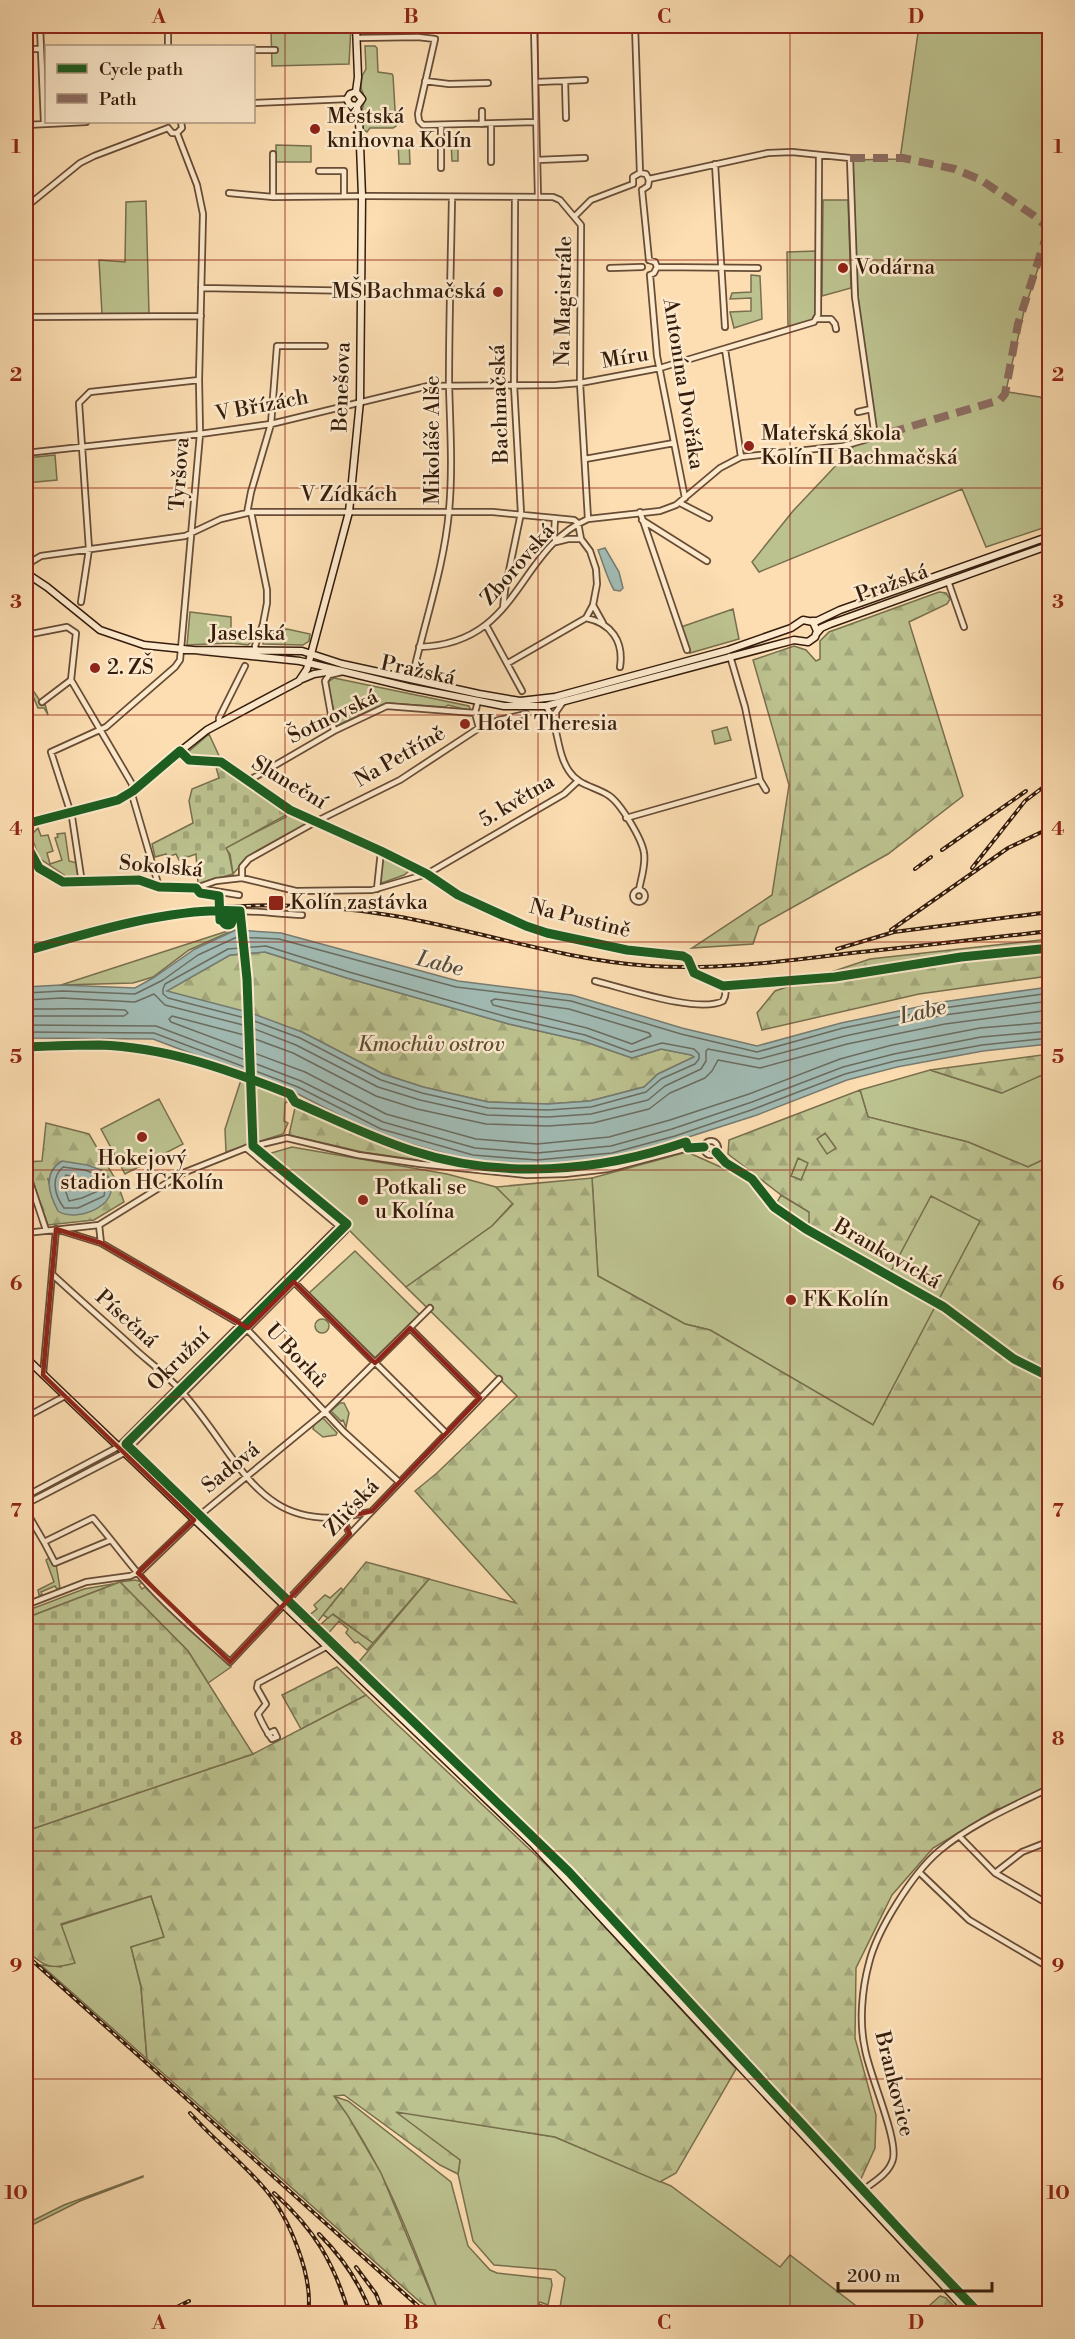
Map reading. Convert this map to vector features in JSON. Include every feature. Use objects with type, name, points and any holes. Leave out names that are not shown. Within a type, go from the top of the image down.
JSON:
[{"type":"street","points":[[26,125],[44,123],[40,26]]},
{"type":"street","points":[[168,26],[168,45]]},
{"type":"street","name":"Benešova","points":[[309,663],[349,512],[360,401],[362,196],[357,106],[362,99],[356,92],[356,26]]},
{"type":"street","points":[[534,26],[538,198]]},
{"type":"street","points":[[635,26],[640,173]]},
{"type":"street","points":[[357,38],[435,39],[418,114],[419,122],[423,125],[536,122]]},
{"type":"street","points":[[26,49],[41,49]]},
{"type":"street","points":[[255,50],[275,50]]},
{"type":"street","points":[[537,82],[585,80]]},
{"type":"street","points":[[425,81],[449,84],[488,83]]},
{"type":"street","points":[[565,81],[566,118]]},
{"type":"street","points":[[347,99],[350,94],[356,92]]},
{"type":"street","points":[[255,103],[347,99]]},
{"type":"street","points":[[347,99],[350,105],[357,106]]},
{"type":"street","points":[[482,111],[482,124]]},
{"type":"street","points":[[169,123],[168,128],[172,133],[177,133],[183,123]]},
{"type":"street","points":[[490,124],[491,162]]},
{"type":"street","points":[[441,125],[441,168]]},
{"type":"street","points":[[26,207],[61,177],[87,160],[168,128]]},
{"type":"street","name":"Tyršova","points":[[71,813],[51,752],[100,731],[179,664],[182,650],[200,435],[203,214],[196,185],[177,133]]},
{"type":"street","points":[[649,179],[768,153],[792,152],[819,156],[817,319],[831,320],[836,329]]},
{"type":"street","points":[[273,154],[273,197]]},
{"type":"street","name":"Zborovská","points":[[419,647],[438,646],[456,641],[486,626],[503,609],[543,555],[578,523],[588,519],[660,510],[680,503],[720,468],[741,457],[843,446],[868,439],[874,430],[855,297],[850,158],[819,156]]},
{"type":"street","points":[[537,160],[585,158]]},
{"type":"street","points":[[716,164],[726,327]]},
{"type":"street","points":[[319,171],[344,171],[344,196]]},
{"type":"street","points":[[640,173],[645,173],[649,179],[648,186],[642,189],[633,184],[633,177],[640,173]]},
{"type":"street","points":[[574,216],[591,200],[633,184]]},
{"type":"street","points":[[642,189],[649,260]]},
{"type":"street","name":"Na Magistrále","points":[[229,193],[273,197],[557,199],[581,225],[580,383],[588,519]]},
{"type":"street","name":"Mikoláše Alše","points":[[412,679],[435,590],[449,512],[452,447],[449,384],[452,197]]},
{"type":"street","name":"Bachmačská","points":[[503,609],[521,513],[514,386],[515,197]]},
{"type":"street","points":[[642,267],[643,263],[649,260],[655,262],[657,267]]},
{"type":"street","points":[[642,267],[645,273],[650,275],[657,267]]},
{"type":"street","points":[[610,268],[642,267]]},
{"type":"street","points":[[657,267],[758,268]]},
{"type":"street","name":"Antonína Dvořáka","points":[[650,275],[660,368],[685,498]]},
{"type":"street","points":[[201,288],[361,291]]},
{"type":"street","points":[[26,317],[201,316]]},
{"type":"street","name":"Míru","points":[[360,401],[421,387],[449,384],[514,386],[580,383],[660,368],[814,322],[817,319]]},
{"type":"street","points":[[256,651],[255,646],[267,603],[266,584],[249,512],[251,492],[271,424],[277,346],[325,346]]},
{"type":"street","points":[[725,349],[741,457]]},
{"type":"street","points":[[81,602],[89,549],[79,403],[90,392],[199,380]]},
{"type":"street","name":"V Břízách","points":[[26,453],[200,435],[271,424],[360,401]]},
{"type":"street","points":[[858,412],[871,409]]},
{"type":"street","points":[[585,459],[674,443]]},
{"type":"street","points":[[680,503],[709,518]]},
{"type":"street","name":"V Zídkách","points":[[26,572],[31,562],[41,556],[193,533],[221,519],[249,512],[521,513],[574,520],[578,523]]},
{"type":"street","points":[[640,513],[687,650]]},
{"type":"street","points":[[555,518],[556,542],[568,539],[581,540]]},
{"type":"street","points":[[642,520],[707,561]]},
{"type":"street","points":[[508,663],[586,618],[593,605],[597,584],[596,569],[590,551],[581,540],[578,523]]},
{"type":"street","points":[[808,620],[816,627],[816,635],[810,641],[801,641],[795,634],[796,624],[801,620],[808,620],[818,621],[840,610],[1050,536]]},
{"type":"street","name":"Pražská","points":[[816,635],[819,630],[830,624],[1050,545]]},
{"type":"street","name":"Jaselská","points":[[26,572],[100,630],[144,645],[309,663]]},
{"type":"street","points":[[948,581],[964,627]]},
{"type":"street","points":[[593,605],[603,623],[616,637],[621,657],[620,667]]},
{"type":"street","points":[[586,618],[603,623]]},
{"type":"street","name":"Pražská","points":[[312,654],[342,664],[511,700],[537,700],[728,650],[791,628],[796,624]]},
{"type":"street","points":[[486,626],[522,691]]},
{"type":"street","points":[[26,635],[67,627],[73,629],[76,637],[71,680],[132,784],[132,798],[159,887]]},
{"type":"street","name":"Pražská","points":[[309,663],[478,701],[516,707],[546,706],[730,656],[794,640],[801,641]]},
{"type":"street","name":"Jaselská","points":[[182,650],[302,651],[312,654]]},
{"type":"street","points":[[730,656],[745,707],[760,780],[766,790]]},
{"type":"street","points":[[299,681],[309,663]]},
{"type":"street","points":[[219,723],[219,718],[245,666]]},
{"type":"street","points":[[26,833],[28,821],[71,813],[113,801],[133,791],[180,751],[219,723],[299,681],[314,674],[342,672]]},
{"type":"street","points":[[334,731],[325,683],[329,675],[342,672]]},
{"type":"street","points":[[42,702],[71,680]]},
{"type":"street","points":[[537,700],[546,706],[555,697]]},
{"type":"street","points":[[478,701],[475,713],[479,728]]},
{"type":"street","name":"5. května","points":[[557,736],[556,712],[564,701]]},
{"type":"street","name":"Šotnovská","points":[[248,781],[334,731],[389,706],[475,713]]},
{"type":"street","name":"5. května","points":[[242,878],[296,891],[356,892],[377,889],[427,874],[564,794],[578,781],[565,765],[546,706]]},
{"type":"street","name":"Na Petříně","points":[[242,878],[242,867],[249,859],[316,821],[400,780],[479,728],[499,720],[526,714]]},
{"type":"street","name":"Sluneční","points":[[180,751],[189,760],[221,762],[290,810],[427,874]]},
{"type":"street","points":[[626,818],[760,780]]},
{"type":"street","points":[[578,781],[611,797],[626,818],[644,851],[639,890]]},
{"type":"street","points":[[71,813],[82,882]]},
{"type":"street","name":"Sokolská","points":[[26,844],[39,868],[63,882],[139,880],[159,887],[196,888],[239,895]]},
{"type":"street","points":[[377,889],[381,851]]},
{"type":"street","name":"Na Pustině","points":[[427,874],[458,895],[547,933],[627,950],[685,957],[693,972],[721,983],[726,994],[723,1001],[717,1004],[688,1003],[595,981]]},
{"type":"street","points":[[196,888],[216,881],[242,878]]},
{"type":"street","points":[[26,951],[105,929],[172,916],[227,911],[302,915]]},
{"type":"street","points":[[26,1233],[99,1225],[183,1173],[246,1148],[287,1138],[358,1155],[473,1171],[527,1175],[565,1174],[608,1168],[688,1148],[704,1147]]},
{"type":"street","name":"Brankovická","points":[[707,1142],[713,1142],[717,1146],[716,1152],[707,1154],[704,1147],[707,1142]]},
{"type":"street","points":[[246,1148],[339,1226]]},
{"type":"street","name":"Brankovická","points":[[716,1152],[726,1163],[752,1179],[774,1207],[806,1229],[944,1307],[1014,1359],[1050,1377]]},
{"type":"street","points":[[26,1170],[46,1230]]},
{"type":"street","points":[[26,1192],[33,1190]]},
{"type":"street","points":[[99,1225],[100,1243]]},
{"type":"street","name":"Okružní","points":[[26,1496],[118,1447],[339,1226],[345,1231],[124,1453],[26,1504]]},
{"type":"street","points":[[43,1375],[56,1229]]},
{"type":"street","name":"U Borků","points":[[56,1229],[100,1243],[170,1281],[247,1328],[344,1432],[399,1482]]},
{"type":"street","name":"Písečná","points":[[53,1275],[183,1393],[247,1477],[263,1494],[284,1508],[309,1517],[342,1518],[372,1511]]},
{"type":"street","points":[[294,1282],[446,1433]]},
{"type":"street","name":"Sadová","points":[[138,1573],[194,1520],[325,1412],[430,1308]]},
{"type":"street","points":[[410,1328],[480,1398]]},
{"type":"street","points":[[26,1358],[524,1835],[970,2313]]},
{"type":"street","name":"Zličská","points":[[138,1573],[150,1588],[230,1662],[350,1533],[499,1379]]},
{"type":"street","points":[[26,1417],[65,1396]]},
{"type":"street","points":[[26,1511],[55,1563],[111,1540]]},
{"type":"street","points":[[26,1605],[86,1582],[138,1573],[93,1518],[44,1542]]},
{"type":"street","points":[[342,1518],[350,1533]]},
{"type":"street","points":[[268,1734],[258,1714],[266,1704],[257,1688],[258,1683],[326,1647]]},
{"type":"street","name":"Brankovice","points":[[858,2194],[885,2173],[893,2155],[887,2125],[864,2048],[862,2006],[869,1962],[889,1917],[919,1872],[937,1852],[988,1818],[1050,1788]]},
{"type":"street","points":[[959,1836],[995,1874],[1050,1905]]},
{"type":"street","points":[[995,1874],[1022,1852],[1050,1841]]},
{"type":"street","points":[[919,1872],[969,1920],[1050,1968]]},
{"type":"highlighted area","points":[[56,1229],[101,1243],[248,1328],[294,1282],[375,1363],[410,1328],[480,1398],[372,1511],[342,1518],[350,1534],[230,1662],[138,1573],[194,1520],[43,1375]]},
{"type":"green space","points":[[195,26],[351,26],[349,64],[272,66],[271,30],[195,30]]},
{"type":"green space","points":[[919,26],[1049,26],[1049,244],[1046,244],[1024,311],[1007,386],[1008,392],[1040,397],[1049,404],[1049,526],[986,547],[962,489],[759,572],[752,562],[793,511],[875,424],[859,326],[852,160],[900,159]]},
{"type":"green space","points":[[365,46],[377,48],[378,72],[393,76],[396,126],[393,128],[370,128],[367,132],[363,129],[362,110],[365,99],[361,88],[362,76],[366,69]]},
{"type":"green space","points":[[409,140],[410,164],[399,164],[398,141]]},
{"type":"green space","points":[[458,140],[458,161],[452,161],[451,141]]},
{"type":"green space","points":[[276,145],[311,146],[311,162],[276,162]]},
{"type":"green space","points":[[823,200],[848,200],[851,288],[822,296]]},
{"type":"green space","points":[[146,201],[149,314],[102,314],[99,260],[125,262],[126,202]]},
{"type":"green space","points":[[817,251],[816,318],[788,328],[787,252]]},
{"type":"green space","points":[[751,275],[760,276],[762,319],[734,328],[730,312],[751,311],[751,298],[730,299],[732,293],[751,292]]},
{"type":"green space","points":[[55,455],[57,480],[26,483],[26,458]]},
{"type":"green space","points":[[939,592],[946,593],[950,599],[947,604],[909,622],[963,796],[888,854],[759,926],[753,944],[692,948],[772,895],[789,785],[753,660],[794,646],[806,650],[816,661],[820,659],[820,641],[829,632]]},
{"type":"green space","points":[[733,609],[739,639],[690,653],[681,627]]},
{"type":"green space","points":[[190,612],[231,617],[231,630],[251,642],[248,645],[231,643],[187,645]]},
{"type":"green space","points":[[287,629],[310,634],[309,641],[303,645],[263,644],[265,632],[277,634]]},
{"type":"green space","points":[[334,678],[469,706],[471,711],[448,705],[445,707],[386,703],[338,725],[328,682]]},
{"type":"green space","points":[[29,687],[43,705],[45,704],[48,715],[44,708],[38,708],[32,694],[26,697],[26,689]]},
{"type":"green space","points":[[727,727],[731,740],[715,744],[712,731]]},
{"type":"green space","points":[[209,734],[220,758],[190,757],[187,753]]},
{"type":"green space","points":[[216,767],[232,774],[253,788],[286,815],[226,848],[233,874],[198,884],[196,854],[179,860],[176,854],[155,857],[152,844],[193,823],[189,801],[192,789],[219,778]]},
{"type":"green space","points":[[286,814],[306,823],[305,825],[247,858],[233,874],[230,854],[225,848],[286,817]]},
{"type":"green space","points":[[38,828],[41,836],[48,835],[53,851],[47,853],[50,864],[62,860],[55,838],[58,837],[57,834],[65,833],[69,861],[77,863],[79,878],[66,879],[64,875],[39,858],[31,835]]},
{"type":"green space","points":[[382,854],[407,866],[409,871],[379,884]]},
{"type":"green space","points":[[243,926],[189,950],[153,977],[133,983],[61,985]]},
{"type":"green space","points":[[1049,939],[1049,976],[919,994],[762,1030],[757,1013],[775,991],[870,959]]},
{"type":"green space","name":"Kmochův ostrov","points":[[265,952],[509,1024],[583,1041],[632,1058],[661,1049],[694,1057],[658,1074],[644,1087],[590,1101],[548,1104],[488,1102],[423,1087],[383,1074],[302,1032],[166,991],[230,955]]},
{"type":"green space","points":[[1049,1054],[1049,1072],[1002,1093],[930,1070]]},
{"type":"green space","points":[[930,1070],[1001,1093],[1049,1071],[1049,1157],[1028,1167],[968,1142],[868,1117],[860,1090]]},
{"type":"green space","points":[[241,1080],[289,1094],[289,1101],[285,1103],[284,1121],[288,1123],[283,1134],[226,1152],[225,1129]]},
{"type":"green space","points":[[860,1090],[868,1117],[968,1142],[1028,1167],[1049,1157],[1049,1786],[1009,1808],[997,1809],[933,1848],[892,1895],[856,1968],[855,2038],[876,2115],[875,2148],[860,2181],[572,1872],[357,1664],[429,1579],[516,1603],[415,1491],[437,1473],[517,1396],[406,1287],[492,1226],[513,1204],[496,1187],[592,1178],[598,1276],[685,1324],[710,1330],[873,1425],[980,1221],[931,1196],[890,1273],[809,1227],[809,1212],[781,1195],[728,1154],[729,1140]],"holes":[[[825,1133],[836,1148],[827,1154],[817,1139]],[[798,1158],[808,1163],[801,1180],[791,1176]]]},
{"type":"green space","name":"Hokejový stadion HC Kolín","points":[[159,1099],[183,1144],[125,1174],[101,1129]]},
{"type":"green space","points":[[296,1103],[367,1135],[453,1165],[362,1152],[289,1135]]},
{"type":"green space","points":[[46,1123],[89,1134],[117,1182],[124,1202],[94,1220],[48,1225],[26,1162],[42,1161]],"holes":[[[48,1179],[103,1204],[79,1214],[55,1204]]]},
{"type":"green space","points":[[826,1133],[836,1148],[827,1155],[816,1139]]},
{"type":"green space","points":[[292,1147],[447,1174],[496,1187],[513,1203],[492,1226],[406,1287],[341,1222],[261,1156]]},
{"type":"green space","name":"FK Kolín","points":[[687,1152],[741,1176],[775,1206],[781,1195],[809,1212],[931,1195],[981,1221],[873,1425],[710,1330],[685,1324],[598,1276],[592,1178]]},
{"type":"green space","points":[[798,1158],[809,1163],[801,1180],[791,1176]]},
{"type":"green space","points":[[355,1251],[420,1315],[375,1358],[309,1293]]},
{"type":"green space","points":[[322,1319],[327,1321],[329,1326],[327,1331],[322,1333],[317,1331],[315,1326],[317,1321]]},
{"type":"green space","points":[[340,1403],[344,1403],[349,1413],[346,1427],[343,1420],[341,1421],[331,1411]]},
{"type":"green space","points":[[323,1418],[337,1433],[336,1435],[323,1437],[313,1429],[314,1425]]},
{"type":"green space","points":[[106,1455],[110,1457],[26,1502],[26,1498]]},
{"type":"green space","points":[[49,1558],[53,1565],[56,1564],[60,1588],[57,1589],[55,1586],[39,1595],[38,1590],[54,1582],[46,1560]]},
{"type":"green space","points":[[366,1562],[429,1579],[373,1643],[333,1614],[328,1618],[323,1615]]},
{"type":"green space","points":[[135,1580],[143,1582],[139,1585],[142,1589],[145,1587],[149,1591],[151,1589],[231,1667],[208,1683],[188,1651],[120,1582]]},
{"type":"green space","points":[[120,1582],[188,1651],[253,1754],[26,1831],[26,1618]]},
{"type":"green space","points":[[118,1583],[26,1618],[26,1611],[84,1589]]},
{"type":"green space","points":[[341,1588],[343,1590],[315,1625],[293,1604],[308,1616],[317,1609],[314,1605],[325,1595],[330,1598]]},
{"type":"green space","points":[[332,1614],[373,1643],[367,1650],[358,1642],[355,1643],[346,1633],[348,1629],[339,1621],[326,1636],[317,1628]]},
{"type":"green space","points":[[337,1667],[366,1695],[301,1729],[282,1695]]},
{"type":"green space","points":[[366,1695],[559,1877],[736,2069],[676,2173],[660,2182],[555,2137],[396,2112],[460,2160],[458,2174],[440,2165],[344,2095],[334,2096],[381,2173],[439,2313],[420,2302],[147,2059],[141,1986],[131,1947],[164,1937],[151,1896],[61,1924],[75,1963],[48,1966],[26,1950],[26,1831],[253,1754]]},
{"type":"green space","points":[[151,1896],[164,1937],[131,1947],[141,1987],[147,2059],[41,1965],[61,1967],[61,1925]]},
{"type":"green space","points":[[333,2096],[348,2101],[451,2182],[468,2246],[490,2270],[497,2273],[551,2279],[548,2305],[540,2302],[539,2304],[547,2307],[546,2313],[439,2313],[394,2200],[366,2146]]},
{"type":"green space","points":[[394,2111],[555,2137],[671,2186],[780,2267],[790,2255],[855,2305],[852,2314],[559,2313],[565,2278],[555,2270],[494,2265],[473,2241],[458,2174],[460,2160]]},
{"type":"green space","points":[[143,2176],[80,2201],[26,2228],[26,2224],[64,2205]]},
{"type":"green space","points":[[940,2296],[946,2298],[961,2313],[921,2313]]},
{"type":"water","points":[[605,548],[619,572],[623,588],[620,591],[614,590],[598,550]]},
{"type":"water","name":"Labe","points":[[236,930],[281,933],[458,981],[572,995],[682,1028],[757,1046],[841,1023],[942,1002],[1049,987],[1049,1044],[983,1051],[897,1067],[847,1080],[757,1115],[613,1159],[537,1166],[472,1161],[378,1135],[296,1093],[153,1039],[26,1038],[26,987],[61,985],[135,988],[195,949]],"holes":[[[265,952],[509,1024],[583,1041],[632,1058],[661,1049],[694,1057],[658,1074],[644,1087],[590,1101],[548,1104],[488,1102],[423,1087],[383,1074],[302,1032],[251,1013],[167,991],[230,955]]]},
{"type":"water","points":[[62,1161],[87,1165],[104,1171],[111,1182],[111,1193],[106,1201],[98,1208],[77,1215],[58,1211],[49,1184],[52,1171]]},
{"type":"railway","points":[[972,868],[1025,801],[1050,782]]},
{"type":"railway","points":[[942,850],[1026,791]]},
{"type":"railway","points":[[891,930],[1008,848],[1050,828]]},
{"type":"railway","points":[[915,869],[931,857]]},
{"type":"railway","points":[[26,947],[91,928],[164,913],[263,906],[362,911],[427,922],[586,958],[674,967],[771,962],[1050,931]]},
{"type":"railway","points":[[837,949],[894,932],[1050,912]]},
{"type":"railway","points":[[26,1955],[427,2314]]},
{"type":"railway","points":[[190,2113],[256,2179],[283,2215],[298,2248],[303,2266],[309,2299],[308,2314]]},
{"type":"railway","points":[[274,2193],[300,2220],[321,2248],[337,2278],[349,2314]]},
{"type":"railway","points":[[319,2234],[349,2271],[371,2314]]},
{"type":"railway","points":[[356,2267],[376,2294],[384,2314]]},
{"type":"railway","points":[[163,2314],[189,2301]]},
{"type":"marked path","points":[[850,158],[903,158],[955,169],[981,180],[1050,229]]},
{"type":"marked path","points":[[868,439],[1000,400],[1005,394],[1018,324],[1045,240],[1050,235]]},
{"type":"cycle path","points":[[26,819],[33,822],[118,800],[133,791],[180,751],[189,760],[221,762],[290,810],[381,851],[427,874],[458,895],[526,926],[547,933],[627,950],[683,956],[688,959],[694,973],[723,986],[835,977],[961,957],[1050,948]]},
{"type":"cycle path","points":[[26,844],[39,868],[63,882],[139,880],[159,887],[196,888],[200,893],[219,896],[220,920],[225,924],[229,925],[231,924],[233,919],[229,915],[224,916],[224,922],[229,924],[231,923],[232,921],[232,919],[231,917],[229,916],[227,915],[224,918],[226,923],[230,923],[231,918],[235,916],[234,911]]},
{"type":"cycle path","points":[[26,951],[132,922],[187,913],[240,911],[247,979],[253,1146],[347,1224],[126,1444],[569,1872],[980,2314]]},
{"type":"cycle path","points":[[26,1047],[99,1045],[124,1047],[197,1061],[290,1094],[295,1102],[398,1146],[447,1160],[481,1166],[550,1169],[619,1160],[686,1142],[688,1148],[704,1147]]},
{"type":"cycle path","points":[[716,1152],[726,1163],[752,1179],[774,1207],[806,1229],[944,1307],[1014,1359],[1050,1377]]},
{"type":"place","name":"Městská knihovna Kolín","points":[[315,129]]},
{"type":"place","name":"Vodárna","points":[[843,268]]},
{"type":"place","name":"MŠ Bachmačská","points":[[498,292]]},
{"type":"place","name":"Mateřská škola Kolín II Bachmačská","points":[[749,446]]},
{"type":"place","name":"2. ZŠ","points":[[95,668]]},
{"type":"place","name":"Hotel Theresia","points":[[465,724]]},
{"type":"place","name":"Kolín zastávka","points":[[276,903]]},
{"type":"place","name":"Hokejový stadion HC Kolín","points":[[142,1137]]},
{"type":"place","name":"Potkali se u Kolína","points":[[363,1200]]},
{"type":"place","name":"FK Kolín","points":[[791,1300]]}]
